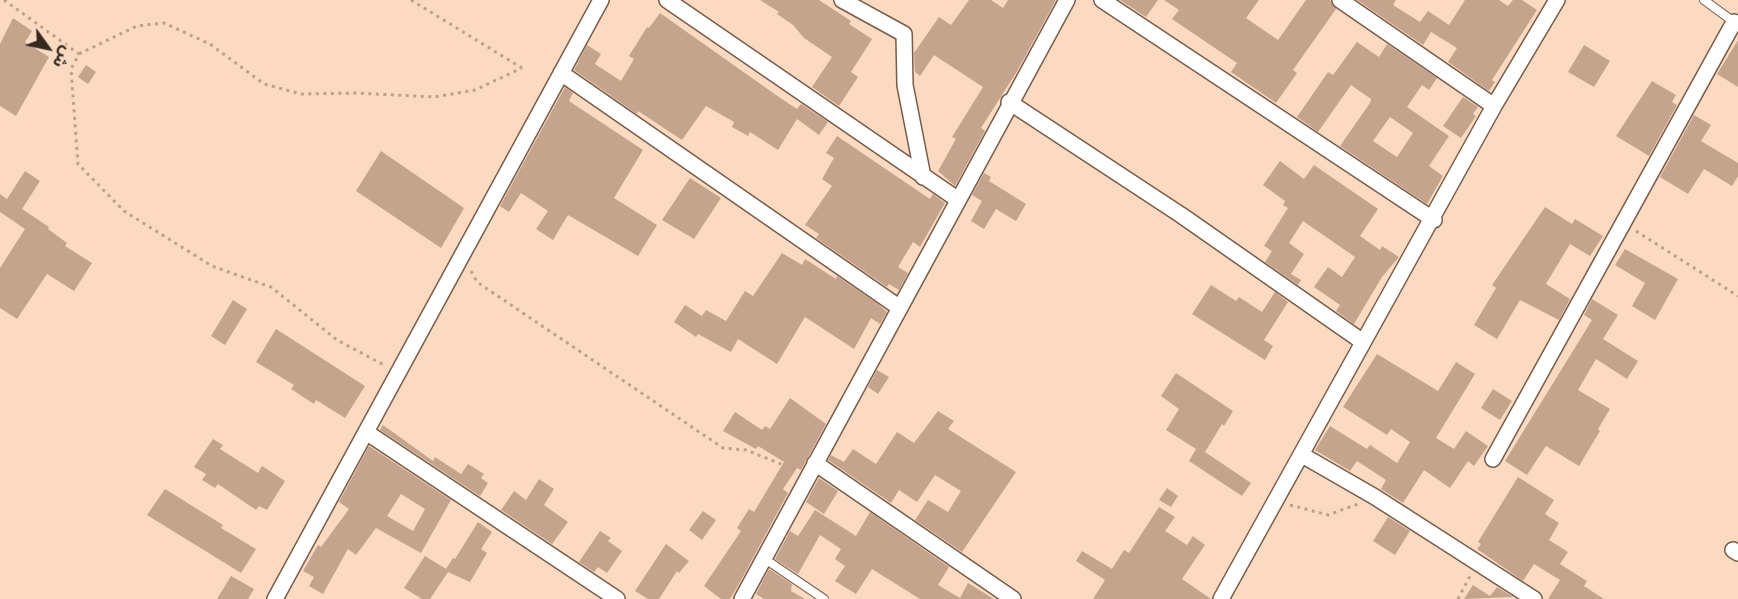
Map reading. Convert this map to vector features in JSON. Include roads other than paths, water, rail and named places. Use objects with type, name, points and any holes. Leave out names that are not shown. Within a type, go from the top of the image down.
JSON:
[{"type":"street","points":[[275,599],[601,0]]},
{"type":"street","points":[[667,0],[957,199]]},
{"type":"street","points":[[842,0],[904,34],[904,84],[923,177]]},
{"type":"street","points":[[742,599],[1009,102],[1067,0]]},
{"type":"street","points":[[1102,0],[1434,220]]},
{"type":"street","points":[[1341,0],[1494,106]]},
{"type":"street","points":[[1221,599],[1363,342],[1434,220],[1494,106],[1557,0]]},
{"type":"street","points":[[1493,459],[1736,23]]},
{"type":"street","points":[[561,73],[900,308]]},
{"type":"street","points":[[1009,102],[1181,215],[1363,342]]},
{"type":"street","points":[[366,432],[617,599]]},
{"type":"street","points":[[1302,455],[1375,497],[1534,599]]},
{"type":"street","points":[[812,470],[1013,599]]},
{"type":"lane","points":[[1704,0],[1736,23]]},
{"type":"lane","points":[[765,559],[824,599]]}]
